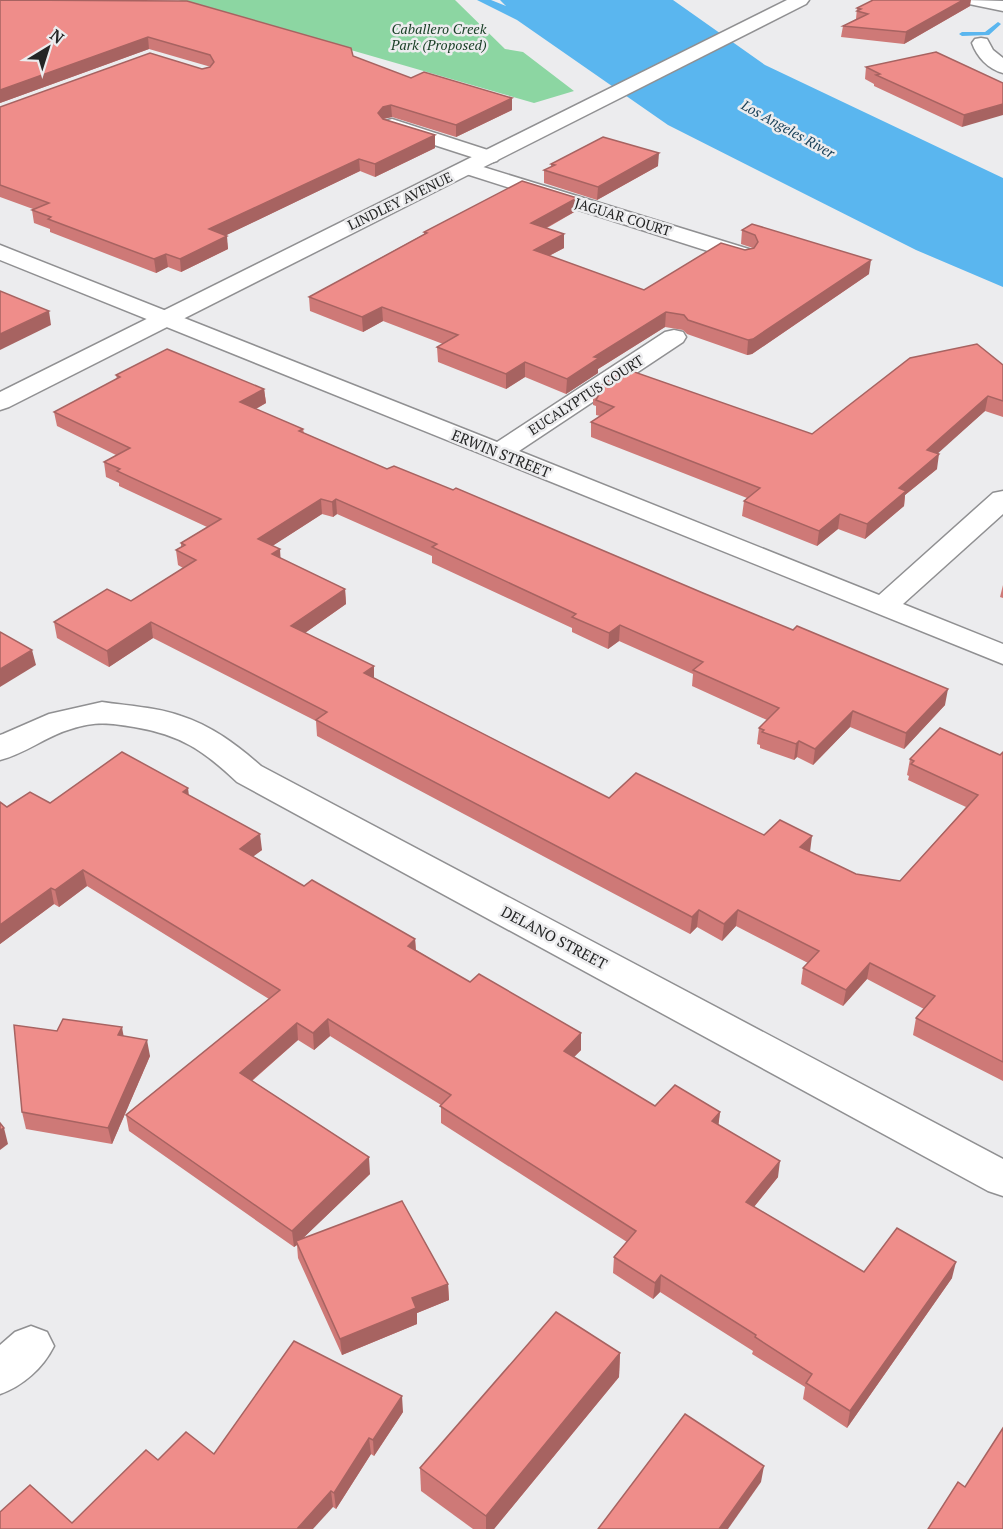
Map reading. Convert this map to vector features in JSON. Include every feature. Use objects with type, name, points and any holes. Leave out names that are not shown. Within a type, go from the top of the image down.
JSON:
[{"type":"street","name":"LINDLEY AVENUE","points":[[0,402],[800,0]]},
{"type":"street","points":[[975,0],[1003,6]]},
{"type":"street","points":[[981,43],[985,53],[1003,67]]},
{"type":"street","points":[[391,125],[490,157]]},
{"type":"street","name":"JAGUAR COURT","points":[[467,168],[744,255]]},
{"type":"street","name":"ERWIN STREET","points":[[0,252],[1003,655]]},
{"type":"street","name":"EUCALYPTUS COURT","points":[[498,453],[674,337]]},
{"type":"street","points":[[883,607],[1003,500]]},
{"type":"street","name":"DELANO STREET","points":[[0,750],[14,741],[60,721],[102,712],[170,723],[200,736],[228,755],[249,774],[1003,1179]]},
{"type":"green space","name":"Caballero Creek Park (Proposed)","points":[[178,0],[455,0],[505,49],[523,52],[574,91],[534,103]]},
{"type":"water","name":"Los Angeles River","points":[[477,0],[491,0],[506,6],[500,0],[673,0],[765,65],[1003,178],[1003,287],[916,250],[668,125],[517,20]]},
{"type":"building","points":[[0,0],[187,1],[351,48],[353,56],[411,78],[424,72],[512,98],[456,125],[391,105],[383,107],[378,113],[383,119],[435,135],[375,164],[359,159],[209,229],[227,236],[180,259],[166,254],[154,259],[48,219],[51,217],[32,210],[49,203],[0,185],[0,107],[150,53],[202,69],[210,67],[214,62],[210,55],[148,37],[0,90]]},
{"type":"building","points":[[873,0],[963,0],[906,32],[843,26],[868,14],[857,11],[861,9],[857,8]]},
{"type":"building","points":[[936,52],[1003,83],[1003,104],[964,115],[876,75],[880,74],[866,67]]},
{"type":"building","points":[[603,137],[659,153],[598,187],[544,170],[555,165],[551,164]]},
{"type":"building","points":[[522,181],[577,198],[531,223],[564,234],[534,250],[644,290],[721,243],[745,250],[754,248],[758,242],[755,235],[742,230],[752,224],[871,260],[753,339],[748,340],[688,320],[684,315],[666,312],[594,357],[599,358],[567,379],[525,362],[506,374],[437,347],[458,335],[382,307],[362,317],[309,297],[427,233],[424,232]]},
{"type":"building","points":[[0,291],[49,311],[0,334]]},
{"type":"building","points":[[977,344],[1003,365],[1003,401],[988,396],[927,450],[939,454],[899,488],[906,491],[867,524],[840,514],[819,531],[744,501],[760,488],[591,422],[614,407],[596,400],[600,393],[593,390],[626,369],[812,434],[910,358]]},
{"type":"building","points":[[167,349],[264,389],[240,402],[303,429],[299,431],[387,469],[394,466],[453,490],[456,488],[793,630],[797,626],[948,689],[906,733],[853,711],[815,749],[799,741],[796,744],[762,732],[764,730],[759,728],[779,708],[693,670],[703,662],[620,625],[609,633],[572,617],[576,614],[432,547],[437,544],[336,499],[332,502],[321,499],[258,539],[280,549],[272,554],[345,589],[291,626],[374,666],[364,673],[609,798],[636,773],[764,835],[780,820],[812,836],[800,847],[856,874],[900,881],[978,795],[911,764],[914,761],[910,759],[940,728],[1000,755],[1003,752],[1003,1062],[916,1018],[935,996],[870,963],[846,990],[803,968],[819,951],[738,910],[724,924],[699,910],[692,917],[316,720],[327,712],[151,622],[107,651],[54,622],[107,589],[131,601],[196,560],[176,550],[185,545],[181,543],[221,519],[117,471],[120,469],[104,462],[130,448],[54,412],[120,377],[116,375]]},
{"type":"building","points":[[0,632],[32,650],[0,669]]},
{"type":"building","points":[[122,752],[188,788],[183,792],[260,834],[240,849],[304,886],[312,880],[415,939],[408,946],[470,982],[479,974],[581,1033],[564,1051],[655,1106],[675,1085],[720,1112],[712,1121],[780,1161],[746,1202],[864,1272],[897,1228],[956,1262],[850,1411],[806,1383],[812,1374],[755,1337],[756,1335],[661,1275],[655,1283],[614,1257],[636,1231],[440,1106],[451,1095],[328,1019],[313,1033],[297,1023],[240,1073],[369,1157],[292,1231],[126,1115],[280,990],[83,870],[55,890],[51,888],[0,925],[0,802],[7,807],[30,792],[50,803]]},
{"type":"building","points":[[63,1019],[122,1027],[118,1035],[147,1040],[108,1128],[22,1112],[14,1025],[57,1031]]},
{"type":"building","points":[[402,1201],[448,1284],[412,1298],[416,1308],[340,1339],[296,1241]]},
{"type":"building","points":[[556,1312],[620,1353],[486,1516],[420,1468]]},
{"type":"building","points":[[294,1341],[402,1396],[373,1440],[369,1438],[334,1493],[331,1491],[297,1529],[0,1529],[0,1512],[30,1485],[72,1523],[146,1450],[158,1460],[186,1432],[214,1454]]},
{"type":"building","points":[[685,1414],[764,1466],[719,1529],[598,1529]]},
{"type":"building","points":[[1003,1428],[1003,1529],[928,1529],[958,1482],[965,1487]]},
{"type":"waterway","points":[[962,34],[987,34],[998,24]]}]
